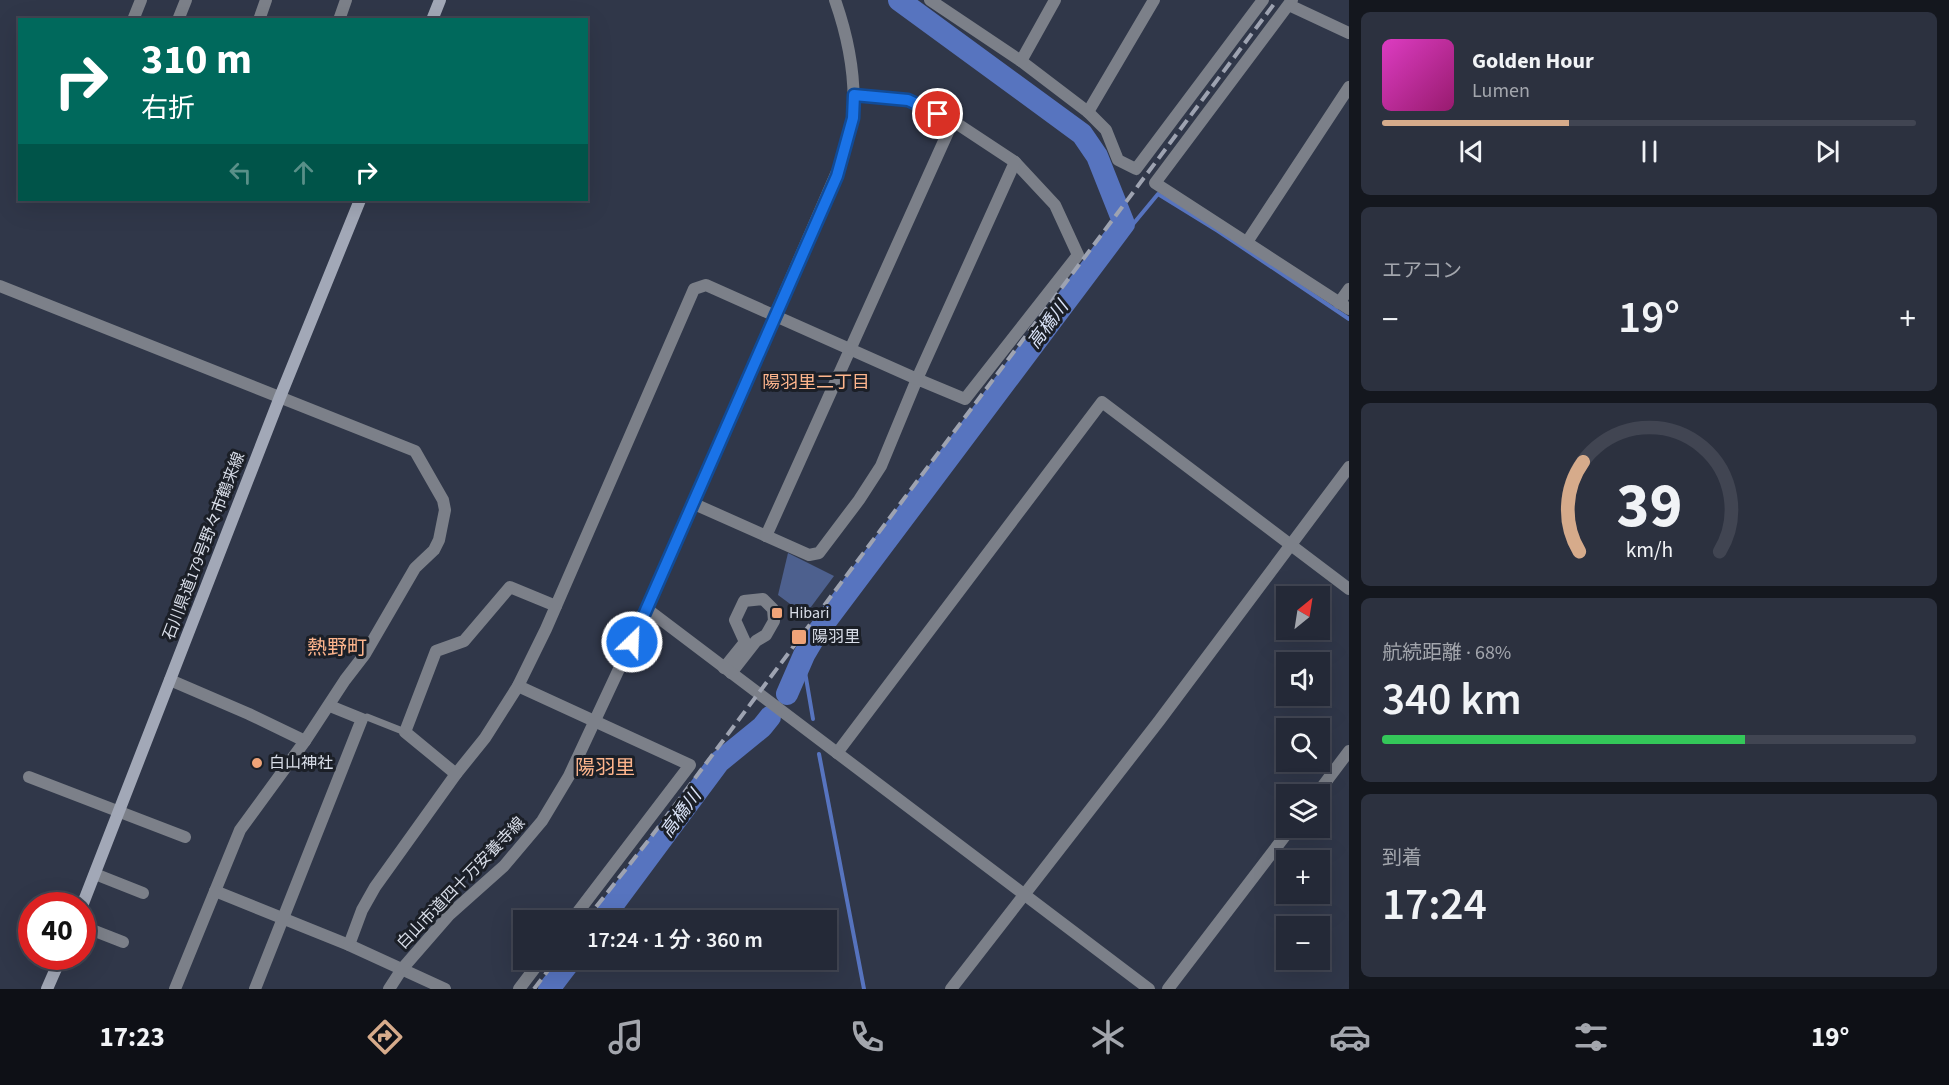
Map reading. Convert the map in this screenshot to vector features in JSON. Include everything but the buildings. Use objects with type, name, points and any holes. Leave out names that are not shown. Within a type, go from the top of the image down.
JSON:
[{"type":"main road","points":[[433,18],[440,0]]},
{"type":"main road","name":"石川県道179号野々市鶴来線","points":[[88,892],[280,397],[360,201]]},
{"type":"main road","points":[[47,989],[55,970]]},
{"type":"street","points":[[134,18],[141,0]]},
{"type":"street","points":[[179,18],[186,0]]},
{"type":"street","points":[[260,18],[267,0]]},
{"type":"street","points":[[340,18],[346,0]]},
{"type":"street","name":"白山市道四十万安養寺線","points":[[389,989],[402,969],[449,915],[504,866],[543,821],[569,776],[647,609],[774,314],[837,176],[853,118],[854,95],[851,58],[835,0]]},
{"type":"street","points":[[930,0],[1021,61],[1088,112],[1106,129],[1118,160],[1136,169],[1263,0]]},
{"type":"street","points":[[947,12],[953,0]]},
{"type":"street","points":[[1021,61],[1055,0]]},
{"type":"street","points":[[1088,112],[1154,0]]},
{"type":"street","points":[[1349,33],[1290,2],[1155,183],[1344,306],[1349,290]]},
{"type":"street","points":[[1247,242],[1349,87]]},
{"type":"street","points":[[349,945],[362,910],[375,886],[456,774],[485,738],[518,686],[556,606],[694,289],[706,285],[917,380],[965,399],[1078,255],[1055,205],[1015,162],[953,121],[908,100],[854,95]]},
{"type":"street","points":[[766,536],[953,121]]},
{"type":"street","points":[[692,504],[809,555],[819,553],[859,500],[880,466],[1015,162]]},
{"type":"street","points":[[0,286],[416,451],[445,510],[439,540],[434,550],[415,568],[370,646],[345,680],[330,706],[240,830],[175,989]]},
{"type":"street","points":[[837,753],[1102,402],[1349,589]]},
{"type":"street","points":[[951,989],[1159,721],[1349,467]]},
{"type":"street","points":[[456,774],[405,732],[436,651],[464,641],[510,587],[556,606]]},
{"type":"street","points":[[763,599],[773,609],[774,621],[765,635],[756,640],[728,671],[745,642],[735,620],[744,601],[763,599]]},
{"type":"street","points":[[647,609],[1149,989]]},
{"type":"street","points":[[170,680],[305,741]]},
{"type":"street","points":[[518,686],[690,765],[579,910]]},
{"type":"street","points":[[255,989],[362,719],[330,706]]},
{"type":"street","points":[[1324,784],[1349,752]]},
{"type":"street","points":[[29,777],[185,837]]},
{"type":"street","points":[[1168,989],[1283,838]]},
{"type":"street","points":[[95,874],[143,893]]},
{"type":"street","points":[[215,891],[349,945],[445,989]]},
{"type":"street","points":[[96,931],[123,942]]},
{"type":"street","points":[[519,989],[533,970]]},
{"type":"lane","points":[[362,719],[367,717],[405,732]]},
{"type":"shaded area","points":[[788,553],[834,576],[805,615],[778,595]]},
{"type":"waterway","name":"高橋川","points":[[787,694],[804,655],[817,633],[1124,224],[1097,156],[1082,134],[899,0]]},
{"type":"waterway","points":[[1124,224],[1134,223],[1158,194],[1218,231],[1349,319]]},
{"type":"waterway","points":[[804,655],[813,719]]},
{"type":"waterway","name":"高橋川","points":[[609,910],[719,762],[762,727],[770,717]]},
{"type":"waterway","points":[[819,754],[864,989]]},
{"type":"waterway","name":"高橋川","points":[[549,989],[563,970]]},
{"type":"railway","points":[[594,910],[648,841],[1277,0]]},
{"type":"railway","points":[[534,989],[548,970]]},
{"type":"place","name":"Hibari","points":[[777,613]]},
{"type":"place","name":"陽羽里","points":[[799,637]]},
{"type":"place","name":"白山神社","points":[[257,763]]},
{"type":"district","name":"陽羽里二丁目","points":[[816,382]]},
{"type":"district","name":"熱野町","points":[[337,648]]},
{"type":"district","name":"陽羽里","points":[[605,768]]},
{"type":"route","points":[[632,642],[774,314],[837,176],[853,118],[854,95],[908,100],[938,114]]}]
